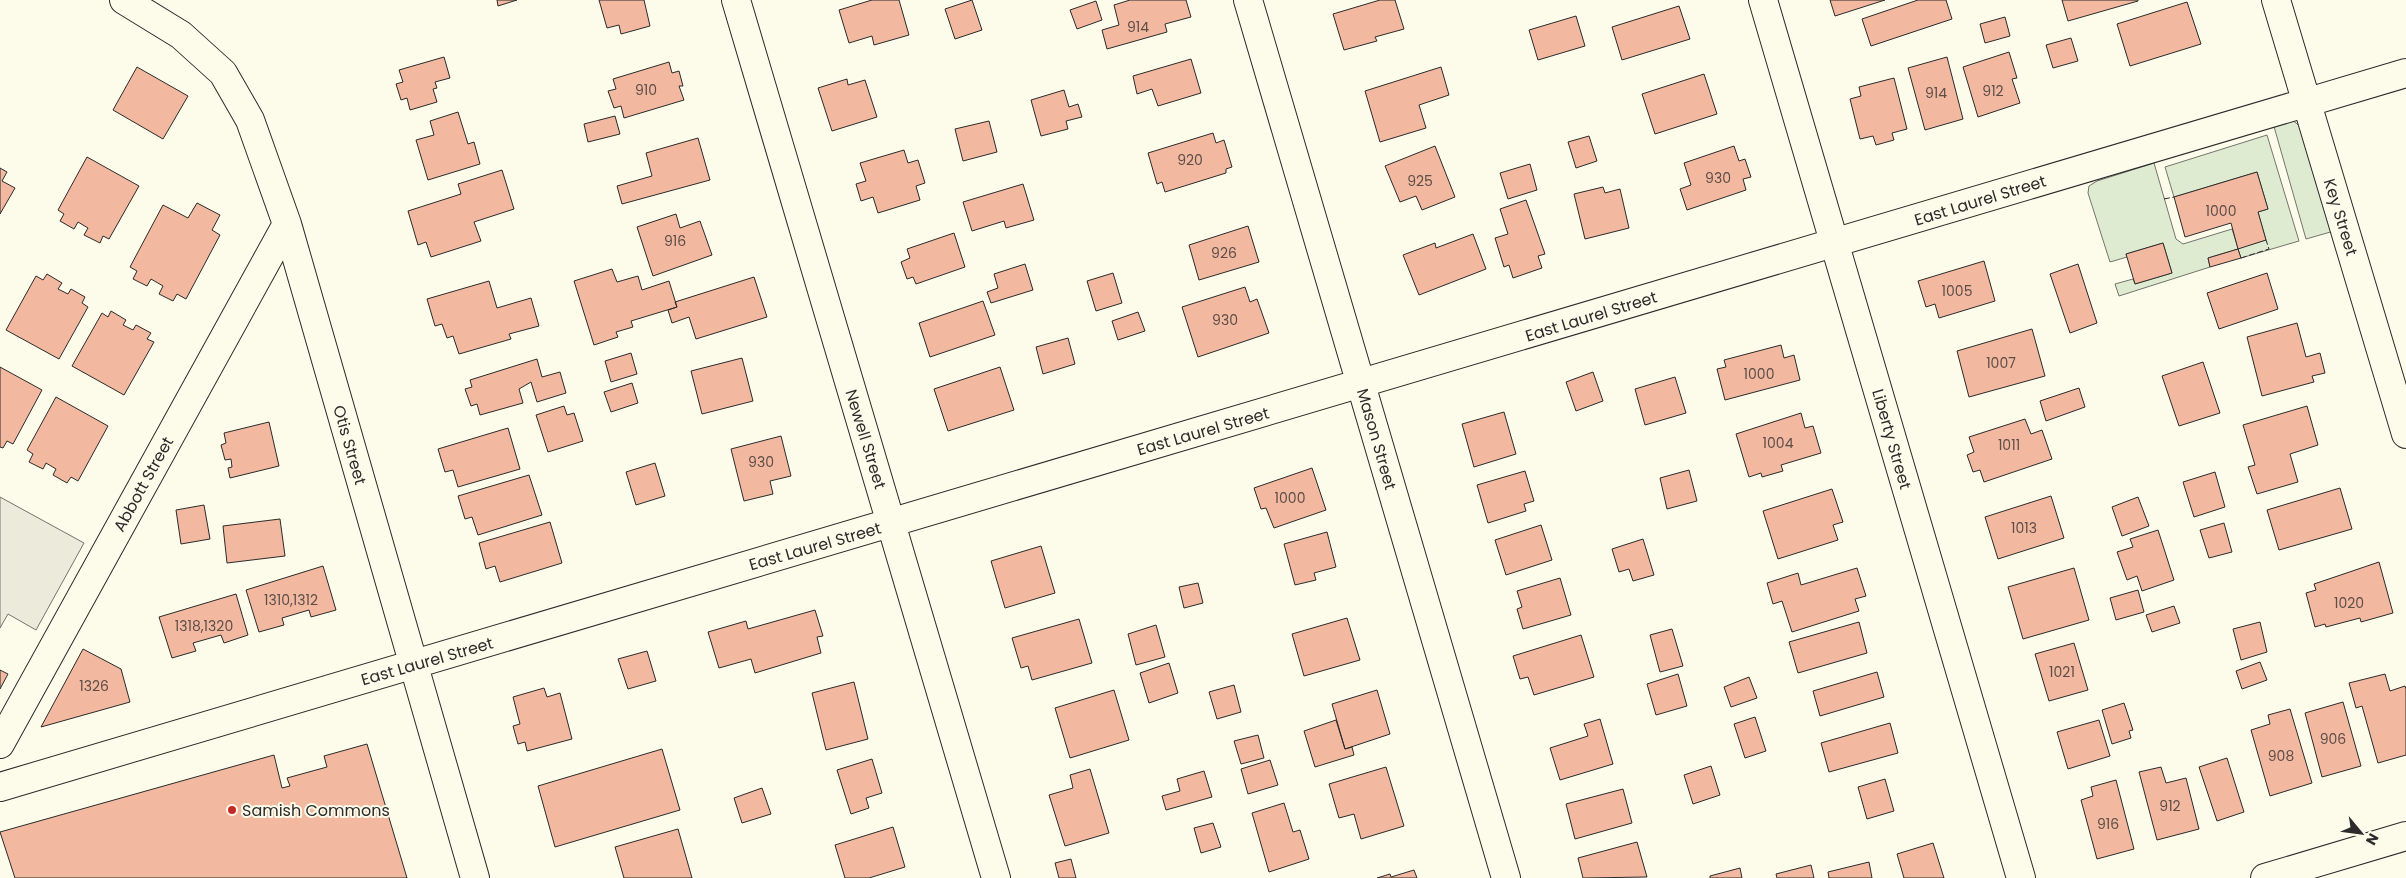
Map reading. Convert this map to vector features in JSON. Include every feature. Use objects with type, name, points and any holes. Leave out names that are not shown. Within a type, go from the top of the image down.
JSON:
[{"type":"street","name":"Otis Street","points":[[124,0],[181,34],[223,73],[245,112],[274,183],[475,878]]},
{"type":"street","name":"Newell Street","points":[[736,0],[996,878]]},
{"type":"street","name":"Mason Street","points":[[1248,0],[1506,878]]},
{"type":"street","name":"Liberty Street","points":[[1763,0],[2021,878]]},
{"type":"street","name":"Key Street","points":[[2276,0],[2406,434]]},
{"type":"street","name":"East Laurel Street","points":[[0,787],[2406,73]]},
{"type":"street","name":"Abbott Street","points":[[0,744],[287,224]]},
{"type":"street","points":[[2265,878],[2406,836]]},
{"type":"green space","points":[[2291,119],[2301,127],[2334,231],[2306,239],[2273,123]]},
{"type":"green space","points":[[2267,135],[2299,241],[2241,258],[2238,249],[2208,258],[2210,267],[2119,296],[2115,284],[2133,279],[2135,284],[2172,273],[2163,243],[2126,254],[2127,257],[2110,262],[2088,193],[2089,186],[2097,181],[2154,163],[2176,239],[2183,244],[2232,229],[2238,248],[2266,240],[2258,212],[2268,209],[2257,172],[2174,197],[2165,167]]},
{"type":"shaded area","points":[[0,497],[84,543],[36,630],[8,614],[0,628]]},
{"type":"building","points":[[497,0],[517,0],[498,6]]},
{"type":"building","points":[[599,0],[644,0],[650,26],[621,34],[619,25],[607,28]]},
{"type":"building","points":[[872,0],[899,0],[909,35],[874,45],[872,36],[849,43],[839,10]]},
{"type":"building","points":[[972,0],[982,30],[955,39],[945,9]]},
{"type":"building","points":[[1130,0],[1186,0],[1191,17],[1165,24],[1167,32],[1107,49],[1102,30],[1119,25],[1114,5]]},
{"type":"building","points":[[1380,0],[1395,0],[1404,29],[1375,37],[1377,41],[1344,50],[1333,14]]},
{"type":"building","points":[[1830,0],[1885,0],[1835,16]]},
{"type":"building","points":[[1918,0],[1946,0],[1952,19],[1871,46],[1862,19]]},
{"type":"building","points":[[2062,0],[2138,0],[2138,1],[2068,21]]},
{"type":"building","points":[[1096,1],[1102,20],[1077,29],[1070,10]]},
{"type":"building","points":[[2187,2],[2201,44],[2130,66],[2117,24]]},
{"type":"building","points":[[1679,6],[1690,39],[1622,60],[1612,27]]},
{"type":"building","points":[[1576,16],[1585,46],[1538,60],[1529,30]]},
{"type":"building","points":[[2005,17],[2010,36],[1985,43],[1980,24]]},
{"type":"building","points":[[2071,38],[2078,61],[2053,68],[2046,45]]},
{"type":"building","points":[[2009,52],[2017,78],[2012,79],[2020,103],[1978,117],[1963,67]]},
{"type":"building","points":[[444,57],[450,78],[435,82],[437,88],[433,89],[437,102],[410,110],[407,98],[401,100],[396,84],[403,82],[399,70]]},
{"type":"building","points":[[1947,57],[1963,119],[1925,130],[1908,68]]},
{"type":"building","points":[[1191,59],[1201,93],[1158,106],[1152,89],[1137,94],[1133,76]]},
{"type":"building","points":[[669,62],[672,73],[679,71],[683,86],[679,86],[684,100],[624,118],[621,106],[614,108],[608,91],[616,89],[613,79]]},
{"type":"building","points":[[137,67],[188,96],[163,139],[113,110]]},
{"type":"building","points":[[1441,67],[1449,95],[1419,105],[1426,128],[1380,142],[1365,91]]},
{"type":"building","points":[[1704,74],[1717,114],[1655,134],[1642,94]]},
{"type":"building","points":[[1894,78],[1907,129],[1892,133],[1894,140],[1876,145],[1873,136],[1860,139],[1850,99],[1861,96],[1859,87]]},
{"type":"building","points":[[847,79],[848,85],[865,80],[877,117],[832,131],[818,88]]},
{"type":"building","points":[[1064,90],[1069,107],[1078,104],[1082,117],[1066,121],[1068,129],[1041,136],[1031,100]]},
{"type":"building","points":[[458,112],[468,144],[474,142],[480,164],[428,180],[416,140],[434,135],[430,121]]},
{"type":"building","points":[[615,116],[620,134],[588,142],[584,124]]},
{"type":"building","points":[[989,121],[997,152],[963,161],[955,129]]},
{"type":"building","points":[[1213,133],[1216,143],[1224,140],[1232,167],[1226,169],[1226,173],[1165,192],[1162,182],[1157,184],[1148,153]]},
{"type":"building","points":[[1589,136],[1597,161],[1576,168],[1568,142]]},
{"type":"building","points":[[698,138],[710,180],[622,204],[617,186],[652,176],[646,153]]},
{"type":"building","points":[[1435,146],[1455,197],[1422,210],[1416,196],[1400,202],[1385,166]]},
{"type":"building","points":[[1734,146],[1739,161],[1745,159],[1751,177],[1743,179],[1746,190],[1687,210],[1680,189],[1691,185],[1684,163]]},
{"type":"building","points":[[904,150],[908,163],[918,160],[925,183],[916,186],[920,200],[878,213],[873,197],[861,201],[856,184],[866,181],[860,163]]},
{"type":"building","points":[[87,157],[139,186],[109,239],[103,236],[100,243],[84,235],[88,228],[78,222],[74,229],[60,221],[64,214],[58,210]]},
{"type":"building","points":[[1530,164],[1537,190],[1508,199],[1500,173]]},
{"type":"building","points":[[0,168],[7,172],[2,181],[15,188],[0,214]]},
{"type":"building","points":[[502,170],[514,209],[474,222],[481,241],[431,257],[426,242],[418,245],[408,211],[461,194],[458,184]]},
{"type":"building","points":[[2257,172],[2268,209],[2258,212],[2266,240],[2238,249],[2231,223],[2185,237],[2174,197]]},
{"type":"building","points":[[1023,184],[1034,220],[1006,228],[1004,221],[972,231],[963,202]]},
{"type":"building","points":[[1603,187],[1605,193],[1620,189],[1629,228],[1585,239],[1574,194]]},
{"type":"building","points":[[1526,200],[1545,254],[1538,256],[1542,268],[1513,278],[1509,265],[1504,267],[1495,238],[1508,234],[1500,209]]},
{"type":"building","points":[[197,203],[220,215],[212,230],[220,235],[186,299],[177,294],[173,301],[159,294],[163,286],[151,279],[147,286],[133,279],[137,271],[130,267],[163,205],[188,218]]},
{"type":"building","points":[[676,214],[680,228],[700,221],[712,255],[653,276],[637,227]]},
{"type":"building","points":[[1248,226],[1259,262],[1199,280],[1189,245]]},
{"type":"building","points":[[954,233],[965,267],[916,284],[913,277],[907,279],[901,262],[910,258],[907,249]]},
{"type":"building","points":[[1473,234],[1486,269],[1419,295],[1403,255],[1435,243],[1436,248]]},
{"type":"building","points":[[2163,243],[2172,273],[2135,284],[2126,254]]},
{"type":"building","points":[[2238,249],[2241,258],[2210,267],[2208,258]]},
{"type":"building","points":[[1984,261],[1995,301],[1939,318],[1935,304],[1926,307],[1918,281]]},
{"type":"building","points":[[1025,264],[1033,290],[991,303],[987,292],[998,288],[994,274]]},
{"type":"building","points":[[2078,264],[2097,323],[2070,333],[2050,274]]},
{"type":"building","points":[[612,269],[617,282],[638,276],[642,290],[669,281],[677,307],[631,321],[633,327],[616,332],[618,337],[594,345],[574,281]]},
{"type":"building","points":[[1113,273],[1122,303],[1096,311],[1087,281]]},
{"type":"building","points":[[2267,273],[2278,309],[2219,329],[2207,293]]},
{"type":"building","points":[[47,274],[62,283],[58,289],[68,294],[71,289],[85,297],[82,303],[88,307],[59,359],[6,330],[36,276],[43,280]]},
{"type":"building","points":[[754,277],[767,317],[696,339],[689,317],[672,323],[668,310],[677,307],[675,302]]},
{"type":"building","points":[[489,281],[497,308],[531,298],[539,326],[509,334],[511,339],[459,354],[453,336],[447,338],[442,324],[435,326],[427,299]]},
{"type":"building","points":[[1245,287],[1250,302],[1257,299],[1269,333],[1198,357],[1182,307]]},
{"type":"building","points":[[983,301],[995,335],[930,357],[919,323]]},
{"type":"building","points":[[111,311],[126,320],[123,325],[133,330],[136,325],[151,333],[147,339],[154,342],[124,395],[72,366],[102,313],[108,317]]},
{"type":"building","points":[[1138,312],[1145,331],[1118,340],[1112,321]]},
{"type":"building","points":[[2297,323],[2306,357],[2320,353],[2325,373],[2312,376],[2314,382],[2262,396],[2247,337]]},
{"type":"building","points":[[2032,329],[2045,376],[1969,397],[1957,351]]},
{"type":"building","points":[[1068,338],[1075,364],[1043,374],[1036,347]]},
{"type":"building","points":[[1781,345],[1784,358],[1794,355],[1800,380],[1725,400],[1717,369],[1726,367],[1724,360]]},
{"type":"building","points":[[631,353],[637,374],[611,382],[605,361]]},
{"type":"building","points":[[742,358],[753,401],[702,414],[691,371]]},
{"type":"building","points":[[537,359],[542,377],[560,372],[566,393],[537,402],[531,382],[519,389],[523,403],[480,415],[477,404],[471,406],[465,389],[472,387],[470,380]]},
{"type":"building","points":[[2203,362],[2220,413],[2179,426],[2162,376]]},
{"type":"building","points":[[0,367],[42,390],[13,444],[7,441],[3,448],[0,447]]},
{"type":"building","points":[[1000,367],[1014,410],[948,431],[934,389]]},
{"type":"building","points":[[1593,372],[1603,401],[1576,411],[1566,382]]},
{"type":"building","points":[[1675,377],[1686,413],[1645,425],[1635,389]]},
{"type":"building","points":[[632,383],[638,403],[611,412],[604,392]]},
{"type":"building","points":[[2079,388],[2085,407],[2046,421],[2040,401]]},
{"type":"building","points":[[56,397],[108,426],[78,481],[71,477],[67,483],[53,475],[56,469],[46,463],[43,469],[29,462],[33,454],[27,450]]},
{"type":"building","points":[[564,406],[567,415],[574,413],[583,441],[548,452],[536,415]]},
{"type":"building","points":[[2307,406],[2318,445],[2290,454],[2298,482],[2257,494],[2248,467],[2255,465],[2243,425]]},
{"type":"building","points":[[1504,412],[1516,454],[1474,467],[1462,424]]},
{"type":"building","points":[[1801,413],[1805,428],[1813,426],[1821,453],[1781,465],[1783,471],[1762,477],[1761,473],[1749,477],[1736,434]]},
{"type":"building","points":[[2025,419],[2031,434],[2042,430],[2052,459],[1984,482],[1980,470],[1973,472],[1967,455],[1974,452],[1969,437]]},
{"type":"building","points":[[269,422],[279,466],[230,478],[228,468],[232,467],[231,459],[225,460],[221,445],[226,443],[224,433]]},
{"type":"building","points":[[508,428],[520,469],[458,487],[453,470],[445,472],[438,449]]},
{"type":"building","points":[[781,436],[791,476],[770,481],[773,494],[744,501],[731,449]]},
{"type":"building","points":[[655,463],[665,496],[636,505],[626,472]]},
{"type":"building","points":[[1312,468],[1326,510],[1274,528],[1266,508],[1261,509],[1254,488]]},
{"type":"building","points":[[1689,470],[1697,501],[1667,509],[1660,478]]},
{"type":"building","points":[[1525,471],[1534,501],[1524,504],[1526,511],[1488,523],[1477,485]]},
{"type":"building","points":[[2215,472],[2225,507],[2194,517],[2183,482]]},
{"type":"building","points":[[529,475],[542,515],[478,535],[472,517],[465,519],[458,496]]},
{"type":"building","points":[[2340,488],[2352,529],[2279,550],[2267,510]]},
{"type":"building","points":[[1832,489],[1843,522],[1833,525],[1838,540],[1778,559],[1763,511]]},
{"type":"building","points":[[2051,496],[2064,538],[1998,559],[1985,517]]},
{"type":"building","points":[[2138,497],[2149,526],[2122,536],[2112,507]]},
{"type":"building","points":[[204,505],[210,539],[181,544],[176,510]]},
{"type":"building","points":[[280,519],[285,556],[227,563],[223,526]]},
{"type":"building","points":[[550,522],[562,563],[500,582],[495,566],[486,569],[479,543]]},
{"type":"building","points":[[2224,523],[2232,552],[2209,558],[2200,530]]},
{"type":"building","points":[[1541,525],[1552,560],[1506,575],[1495,540]]},
{"type":"building","points":[[2158,530],[2174,580],[2142,591],[2137,576],[2127,580],[2117,552],[2133,547],[2130,539]]},
{"type":"building","points":[[1327,532],[1336,567],[1314,573],[1316,580],[1295,585],[1284,544]]},
{"type":"building","points":[[1643,539],[1654,575],[1633,581],[1629,569],[1619,572],[1612,549]]},
{"type":"building","points":[[1041,546],[1055,593],[1005,608],[991,561]]},
{"type":"building","points":[[2379,562],[2393,613],[2361,622],[2360,618],[2326,627],[2325,624],[2315,627],[2306,593],[2316,590],[2314,584]]},
{"type":"building","points":[[323,566],[336,610],[311,617],[309,610],[282,618],[284,625],[259,632],[246,590]]},
{"type":"building","points":[[1857,568],[1866,596],[1855,599],[1859,611],[1792,632],[1782,601],[1773,604],[1767,583],[1798,573],[1801,585]]},
{"type":"building","points":[[2074,568],[2089,620],[2023,639],[2008,587]]},
{"type":"building","points":[[1560,578],[1571,615],[1523,629],[1517,609],[1522,607],[1517,591]]},
{"type":"building","points":[[1198,583],[1203,603],[1184,608],[1179,587]]},
{"type":"building","points":[[2138,590],[2144,612],[2116,620],[2110,598]]},
{"type":"building","points":[[236,594],[248,635],[224,643],[221,635],[193,643],[196,651],[172,658],[159,617]]},
{"type":"building","points":[[2174,606],[2180,623],[2152,632],[2146,615]]},
{"type":"building","points":[[815,610],[823,636],[817,637],[821,653],[755,673],[751,659],[719,668],[708,632],[746,621],[748,629]]},
{"type":"building","points":[[1347,618],[1360,660],[1304,676],[1292,634]]},
{"type":"building","points":[[1079,619],[1092,663],[1032,680],[1028,666],[1021,668],[1012,638]]},
{"type":"building","points":[[1859,622],[1867,653],[1798,673],[1789,642]]},
{"type":"building","points":[[2260,622],[2267,652],[2241,660],[2233,629]]},
{"type":"building","points":[[1156,625],[1165,657],[1136,665],[1128,634]]},
{"type":"building","points":[[1672,629],[1683,666],[1660,672],[1650,635]]},
{"type":"building","points":[[1581,635],[1594,677],[1534,695],[1528,677],[1520,679],[1513,656]]},
{"type":"building","points":[[2074,643],[2088,690],[2049,701],[2035,654]]},
{"type":"building","points":[[83,649],[121,669],[130,702],[41,727]]},
{"type":"building","points":[[647,651],[656,681],[628,689],[618,659]]},
{"type":"building","points":[[2260,662],[2267,680],[2242,689],[2236,671]]},
{"type":"building","points":[[1169,663],[1178,693],[1149,703],[1140,673]]},
{"type":"building","points":[[0,670],[8,674],[0,689]]},
{"type":"building","points":[[1877,672],[1884,697],[1820,716],[1813,691]]},
{"type":"building","points":[[1678,674],[1687,706],[1656,715],[1647,684]]},
{"type":"building","points":[[2385,674],[2390,691],[2405,686],[2406,689],[2406,755],[2378,763],[2362,706],[2356,708],[2349,683]]},
{"type":"building","points":[[1749,677],[1757,698],[1731,707],[1724,687]]},
{"type":"building","points":[[854,682],[868,739],[826,750],[812,693]]},
{"type":"building","points":[[1234,685],[1241,712],[1217,719],[1209,692]]},
{"type":"building","points":[[544,688],[547,697],[560,693],[572,739],[527,751],[525,742],[518,744],[513,726],[520,724],[513,697]]},
{"type":"building","points":[[1114,690],[1129,740],[1070,758],[1055,708]]},
{"type":"building","points":[[1377,690],[1390,734],[1345,749],[1332,704]]},
{"type":"building","points":[[2343,702],[2361,766],[2322,777],[2305,713]]},
{"type":"building","points":[[2124,703],[2133,730],[2129,731],[2131,738],[2112,744],[2102,710]]},
{"type":"building","points":[[2290,709],[2312,783],[2270,796],[2251,730],[2270,724],[2268,715]]},
{"type":"building","points":[[1755,717],[1766,751],[1745,758],[1734,724]]},
{"type":"building","points":[[1600,719],[1613,764],[1560,780],[1550,748],[1588,736],[1584,724]]},
{"type":"building","points":[[1336,720],[1345,749],[1352,747],[1354,755],[1315,767],[1304,731]]},
{"type":"building","points":[[2099,720],[2110,756],[2068,769],[2057,732]]},
{"type":"building","points":[[1890,723],[1898,753],[1829,772],[1821,743]]},
{"type":"building","points":[[1258,735],[1264,758],[1241,764],[1234,741]]},
{"type":"building","name":"Samish Commons","points":[[367,744],[407,878],[15,878],[0,832],[274,755],[282,788],[290,786],[287,778],[327,767],[324,756]]},
{"type":"building","points":[[662,749],[680,810],[555,847],[538,786]]},
{"type":"building","points":[[2227,758],[2244,812],[2217,821],[2199,767]]},
{"type":"building","points":[[872,759],[882,793],[866,798],[869,808],[851,814],[837,770]]},
{"type":"building","points":[[1270,760],[1278,785],[1248,794],[1241,769]]},
{"type":"building","points":[[1711,766],[1720,795],[1693,804],[1684,775]]},
{"type":"building","points":[[1386,767],[1404,826],[1361,839],[1354,814],[1339,818],[1329,784]]},
{"type":"building","points":[[2161,767],[2166,783],[2186,778],[2199,829],[2157,840],[2139,772]]},
{"type":"building","points":[[1090,769],[1109,833],[1065,846],[1049,795],[1073,788],[1070,775]]},
{"type":"building","points":[[1204,771],[1212,797],[1166,810],[1162,796],[1180,791],[1177,779]]},
{"type":"building","points":[[1885,779],[1894,811],[1867,819],[1858,787]]},
{"type":"building","points":[[2116,780],[2134,849],[2097,859],[2081,800],[2093,796],[2091,787]]},
{"type":"building","points":[[762,788],[771,814],[742,823],[734,798]]},
{"type":"building","points":[[1623,789],[1632,823],[1575,839],[1566,804]]},
{"type":"building","points":[[1284,803],[1293,832],[1300,830],[1309,859],[1269,872],[1252,813]]},
{"type":"building","points":[[1213,823],[1221,847],[1201,853],[1194,828]]},
{"type":"building","points":[[893,827],[905,867],[869,878],[845,878],[835,845]]},
{"type":"building","points":[[678,829],[692,878],[624,878],[615,847]]},
{"type":"building","points":[[1637,842],[1647,877],[1583,878],[1578,858]]},
{"type":"building","points":[[1933,843],[1944,878],[1904,878],[1897,854]]},
{"type":"building","points":[[1071,859],[1076,878],[1059,878],[1055,863]]},
{"type":"building","points":[[1869,862],[1872,878],[1829,878],[1828,872]]},
{"type":"building","points":[[1811,865],[1814,878],[1777,878],[1776,874]]},
{"type":"building","points":[[1740,868],[1742,878],[1710,878],[1710,876]]},
{"type":"building","points":[[1414,870],[1417,878],[1377,878],[1390,874],[1391,877]]},
{"type":"fence","points":[[2164,199],[2174,197]]},
{"type":"fence","points":[[2241,258],[2269,249],[2266,240]]},
{"type":"place","name":"Samish Commons","points":[[232,810]]}]
